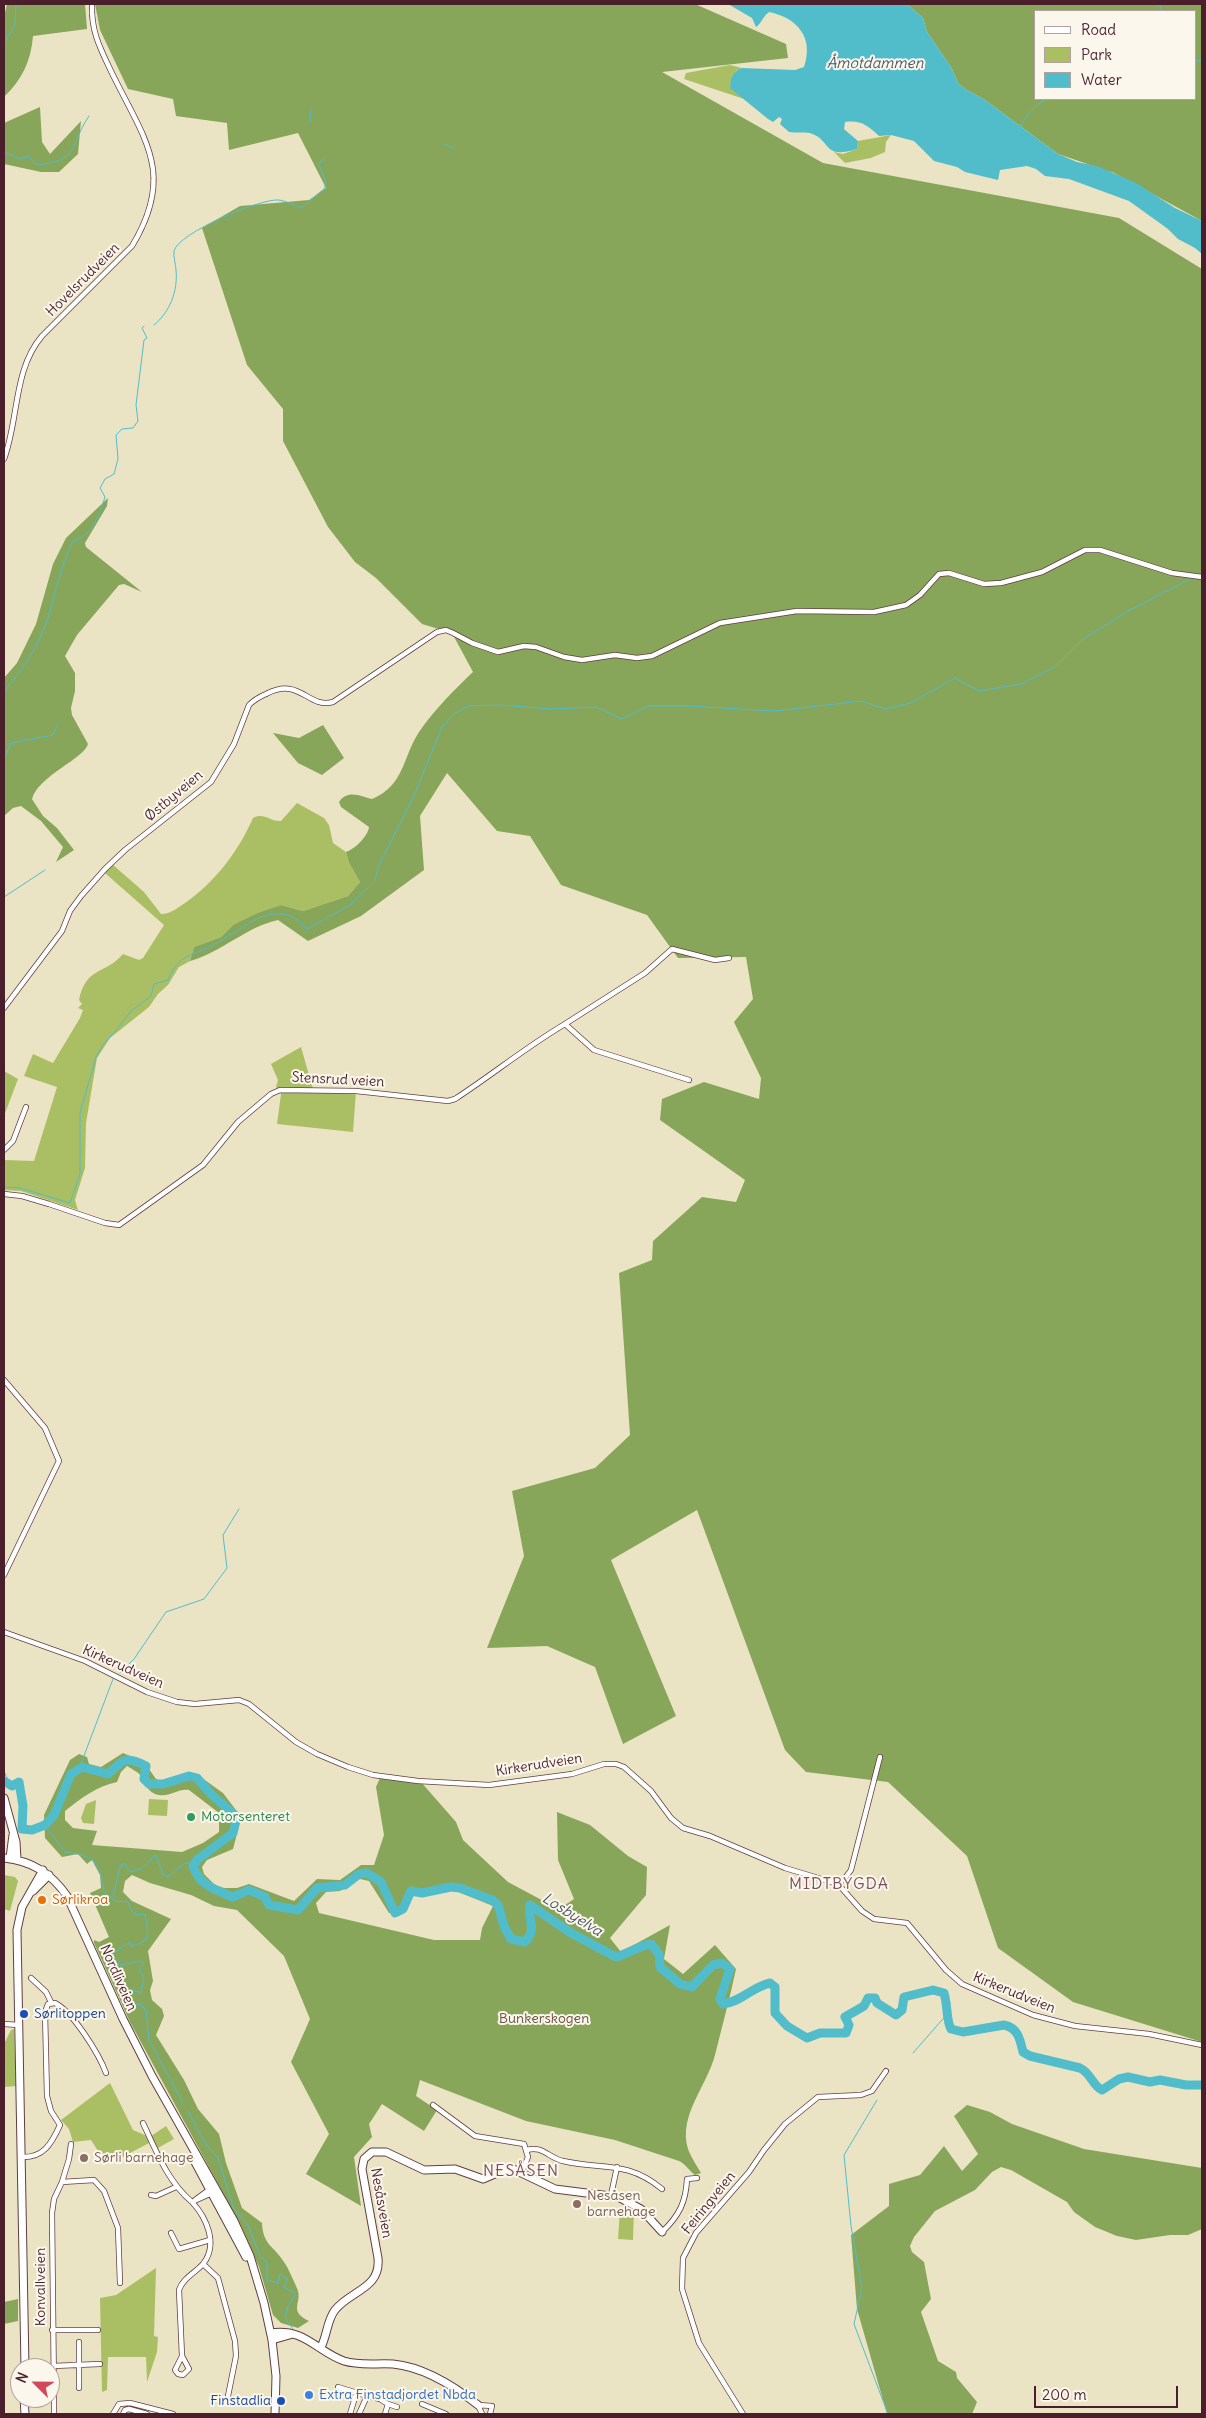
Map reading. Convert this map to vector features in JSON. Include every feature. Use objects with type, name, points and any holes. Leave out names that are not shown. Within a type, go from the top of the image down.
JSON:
[{"type":"street","name":"Hovelsrudveien","points":[[4,459],[30,352],[42,336],[132,246],[142,229],[153,201],[155,187],[150,154],[95,38],[92,4]]},
{"type":"street","name":"Østbyveien","points":[[4,1008],[62,932],[70,911],[81,896],[125,850],[211,782],[234,744],[253,700],[277,688],[285,687],[319,702],[333,702],[429,636],[446,630],[486,649],[498,652],[524,646],[536,647],[564,657],[582,660],[615,656],[637,658],[652,656],[720,622],[797,611],[874,612],[906,605],[920,595],[939,574],[949,573],[984,584],[1001,584],[1042,572],[1085,550],[1100,550],[1172,573],[1202,576]]},
{"type":"street","points":[[689,1080],[594,1050],[565,1024],[645,973],[672,949],[715,960],[730,958]]},
{"type":"street","name":"Stensrud veien","points":[[4,1194],[22,1196],[105,1223],[119,1225],[203,1165],[238,1122],[271,1094],[289,1089],[339,1090],[448,1101],[492,1075],[542,1038],[565,1024]]},
{"type":"street","points":[[4,1150],[13,1141],[26,1107]]},
{"type":"street","points":[[4,1380],[45,1428],[58,1459],[58,1466],[4,1575]]},
{"type":"street","name":"Kirkerudveien","points":[[4,1632],[85,1661],[147,1692],[177,1702],[196,1704],[239,1700],[249,1704],[296,1742],[317,1754],[373,1775],[418,1781],[489,1785],[572,1774],[604,1764],[616,1764],[636,1775],[651,1791],[671,1818],[684,1828],[710,1836],[785,1868],[838,1884],[869,1917],[880,1920],[901,1920],[911,1925],[946,1970],[970,1989],[996,1997],[1049,2021],[1075,2026],[1149,2034],[1202,2045]]},
{"type":"street","points":[[838,1884],[851,1870],[880,1758]]},
{"type":"street","points":[[4,1798],[13,1835],[10,1858]]},
{"type":"street","name":"Nordliveien","points":[[10,1858],[46,1873],[70,1902],[123,2019],[212,2190],[241,2236],[262,2294],[272,2336],[276,2376],[275,2414]]},
{"type":"street","points":[[25,2358],[17,1930],[20,1911],[30,1893],[46,1873]]},
{"type":"street","points":[[31,1978],[46,1992],[51,2002],[62,2007],[90,2042],[106,2073]]},
{"type":"street","points":[[21,2157],[39,2155],[60,2125],[51,2111],[47,2096],[45,2012],[48,2004],[51,2002]]},
{"type":"street","points":[[4,2024],[19,2025]]},
{"type":"street","name":"Feiringveien","points":[[743,2414],[718,2372],[703,2352],[682,2289],[683,2258],[696,2233],[749,2172],[785,2124],[818,2097],[861,2095],[872,2091],[886,2071]]},
{"type":"street","points":[[433,2105],[471,2134],[520,2143],[527,2150],[528,2157],[522,2172],[543,2184],[558,2190],[611,2195],[638,2206],[662,2232],[678,2215],[685,2202],[687,2179],[696,2178]]},
{"type":"street","points":[[143,2123],[176,2187],[193,2201],[204,2219],[210,2240],[209,2250],[202,2264],[185,2280],[179,2290],[182,2356]]},
{"type":"street","name":"Konvallveien","points":[[53,2358],[52,2213],[54,2199],[62,2182],[69,2159],[71,2144]]},
{"type":"street","points":[[527,2150],[538,2148],[555,2158],[567,2162],[617,2167],[649,2178],[662,2189]]},
{"type":"street","name":"Nesåsveien","points":[[321,2347],[334,2312],[345,2301],[370,2284],[379,2269],[362,2169],[362,2162],[368,2154],[374,2151],[383,2151],[424,2170],[455,2169],[480,2179],[488,2178],[507,2169],[522,2172]]},
{"type":"street","points":[[611,2195],[617,2167]]},
{"type":"street","points":[[62,2182],[94,2180],[104,2191],[118,2228],[120,2283]]},
{"type":"street","points":[[151,2194],[156,2196],[176,2187]]},
{"type":"street","points":[[193,2201],[212,2190]]},
{"type":"street","points":[[171,2233],[179,2249],[210,2240]]},
{"type":"street","points":[[202,2264],[214,2273],[221,2285],[235,2341],[236,2356],[228,2396]]},
{"type":"street","points":[[52,2330],[98,2330]]},
{"type":"street","points":[[272,2336],[293,2334],[307,2338],[338,2358],[351,2363],[396,2365],[428,2374],[464,2394],[478,2405],[482,2414]]},
{"type":"street","points":[[78,2388],[79,2342]]},
{"type":"street","points":[[60,2366],[100,2364]]},
{"type":"street","points":[[338,2387],[356,2394],[380,2398],[388,2404],[397,2406]]},
{"type":"street","points":[[350,2414],[356,2394]]},
{"type":"street","points":[[359,2414],[367,2396]]},
{"type":"street","points":[[113,2414],[116,2408],[123,2403],[140,2405],[173,2414]]},
{"type":"street","points":[[386,2414],[388,2404]]},
{"type":"street","points":[[422,2404],[446,2414]]},
{"type":"street","points":[[140,2405],[140,2413]]},
{"type":"street","points":[[478,2405],[492,2406],[490,2414]]},
{"type":"street","points":[[123,2414],[126,2409],[147,2414]]},
{"type":"street","points":[[431,2414],[434,2409]]},
{"type":"green space","points":[[7,4],[85,4],[87,29],[33,36],[28,62],[21,77],[4,97],[4,17]]},
{"type":"green space","points":[[95,4],[695,4],[786,44],[788,58],[662,72],[823,163],[1119,218],[1202,269],[1202,2042],[1073,2002],[998,1948],[967,1856],[888,1782],[806,1772],[785,1750],[697,1510],[611,1560],[676,1716],[623,1744],[595,1667],[547,1646],[487,1648],[524,1556],[512,1491],[595,1468],[630,1435],[619,1273],[652,1260],[653,1241],[702,1197],[736,1202],[745,1180],[660,1120],[662,1099],[704,1082],[759,1099],[761,1078],[734,1022],[753,999],[746,957],[678,958],[647,915],[561,885],[530,836],[497,831],[447,773],[420,816],[424,870],[361,916],[308,941],[278,920],[255,928],[213,952],[190,961],[194,947],[221,937],[233,925],[258,913],[281,905],[303,911],[348,896],[360,882],[349,863],[346,852],[360,842],[369,827],[341,807],[339,802],[342,798],[350,795],[359,795],[372,799],[391,786],[402,770],[419,732],[444,701],[473,672],[452,633],[422,624],[376,578],[355,562],[328,527],[283,441],[283,409],[247,365],[202,228],[240,206],[309,200],[326,188],[298,133],[229,150],[227,123],[176,116],[173,99],[128,89],[100,30]]},
{"type":"green space","points":[[907,4],[1202,4],[1202,221],[1114,173],[1058,154],[985,100],[958,83],[951,67],[927,32],[923,18]]},
{"type":"green space","points":[[730,65],[742,68],[736,71],[730,87],[744,99],[684,79],[686,73]]},
{"type":"green space","points":[[40,107],[42,142],[50,154],[81,121],[78,154],[59,172],[41,172],[4,164],[4,123]]},
{"type":"green space","points":[[891,135],[886,142],[885,152],[871,158],[845,163],[834,152],[843,154],[857,149],[858,141]]},
{"type":"green space","points":[[108,498],[107,506],[85,543],[86,547],[142,592],[124,584],[119,585],[77,635],[65,656],[75,673],[72,715],[88,744],[79,756],[43,782],[36,790],[32,799],[43,816],[57,828],[74,850],[56,862],[63,847],[41,821],[21,806],[13,808],[4,816],[4,678],[17,663],[36,624],[53,564],[66,538]]},
{"type":"green space","points":[[323,725],[344,758],[322,775],[298,763],[273,733],[299,738]]},
{"type":"green space","points":[[297,803],[324,818],[329,825],[333,843],[346,852],[349,863],[360,882],[348,896],[303,911],[281,905],[233,925],[221,937],[194,947],[190,961],[179,967],[168,985],[158,994],[149,1007],[110,1038],[97,1058],[86,1123],[85,1168],[75,1200],[78,1210],[21,1191],[4,1190],[4,1160],[34,1161],[57,1087],[24,1076],[33,1054],[53,1063],[80,1018],[83,1010],[78,1008],[82,1004],[79,1000],[86,981],[116,961],[123,954],[139,960],[143,958],[164,925],[105,873],[112,864],[144,892],[161,914],[168,913],[177,909],[196,895],[216,876],[233,854],[253,818],[260,816],[281,821]]},
{"type":"green space","points":[[301,1047],[313,1089],[356,1091],[353,1132],[277,1124],[281,1094],[276,1087],[278,1080],[271,1064]]},
{"type":"green space","points":[[4,1071],[18,1079],[4,1116]]},
{"type":"green space","name":"Bunkerskogen","points":[[123,1753],[144,1762],[156,1779],[164,1782],[195,1773],[223,1793],[239,1814],[238,1830],[233,1849],[207,1860],[202,1867],[204,1874],[215,1885],[224,1888],[237,1888],[249,1884],[294,1901],[317,1879],[340,1880],[361,1865],[374,1865],[384,1835],[376,1787],[380,1778],[421,1782],[456,1822],[463,1840],[508,1882],[551,1905],[562,1907],[574,1899],[558,1860],[557,1812],[590,1825],[628,1856],[647,1867],[646,1895],[610,1938],[621,1952],[670,1925],[664,1959],[683,1974],[715,1945],[736,1969],[715,2055],[690,2112],[687,2124],[688,2149],[701,2173],[695,2175],[679,2161],[615,2140],[526,2121],[420,2080],[416,2096],[437,2110],[424,2131],[382,2104],[369,2124],[372,2137],[354,2157],[361,2206],[306,2174],[329,2134],[291,2062],[310,2019],[284,1956],[237,1910],[214,1906],[191,1895],[150,1883],[132,1875],[125,1881],[123,1892],[132,1901],[171,1919],[148,1951],[153,1981],[150,1990],[152,2000],[162,2009],[164,2016],[156,2035],[184,2080],[198,2109],[219,2134],[226,2163],[242,2208],[262,2223],[266,2241],[286,2265],[296,2286],[299,2297],[297,2309],[302,2317],[309,2321],[298,2328],[281,2323],[273,2315],[259,2267],[241,2226],[130,2022],[94,1943],[94,1940],[99,1942],[109,1937],[90,1893],[101,1888],[100,1875],[92,1860],[87,1864],[78,1854],[62,1857],[45,1838],[44,1815],[70,1760],[79,1754],[87,1757],[89,1764],[101,1767]],"holes":[[[127,1766],[139,1774],[149,1790],[155,1794],[163,1795],[189,1790],[219,1813],[219,1832],[203,1843],[182,1852],[92,1845],[97,1831],[73,1828],[65,1820],[65,1811],[96,1790],[117,1782],[121,1772]],[[360,1879],[369,1881],[389,1913],[402,1910],[410,1890],[428,1893],[446,1887],[493,1906],[482,1928],[480,1940],[434,1940],[319,1913],[316,1903],[326,1892],[340,1891]]]},
{"type":"green space","points":[[149,1799],[168,1800],[167,1816],[148,1815]]},
{"type":"green space","points":[[96,1800],[94,1824],[83,1823],[81,1818],[86,1804]]},
{"type":"green space","points":[[4,1875],[15,1877],[18,1881],[10,1911],[4,1909]]},
{"type":"green space","points":[[14,2029],[16,2086],[4,2087],[4,2044],[11,2030]]},
{"type":"green space","points":[[110,2083],[133,2130],[147,2136],[151,2142],[115,2161],[113,2154],[100,2154],[91,2140],[73,2142],[69,2129],[61,2120]]},
{"type":"green space","points":[[967,2105],[990,2112],[1012,2124],[1084,2149],[1202,2168],[1202,2229],[1188,2235],[1170,2235],[1136,2240],[1117,2236],[1095,2227],[1074,2212],[1067,2202],[1011,2170],[1001,2167],[992,2172],[975,2190],[935,2211],[914,2237],[910,2246],[912,2252],[924,2262],[931,2299],[921,2312],[938,2361],[956,2372],[957,2378],[977,2402],[972,2414],[887,2414],[857,2309],[851,2235],[889,2206],[889,2184],[920,2175],[944,2146],[962,2171],[978,2154],[954,2116]]},
{"type":"green space","points":[[166,2126],[174,2139],[158,2148],[151,2136]]},
{"type":"green space","points":[[620,2210],[634,2211],[633,2240],[618,2239]]},
{"type":"green space","points":[[156,2268],[154,2336],[158,2337],[157,2352],[147,2382],[146,2357],[108,2357],[107,2390],[102,2392],[100,2298],[116,2295]]},
{"type":"green space","points":[[18,2299],[18,2321],[4,2324],[4,2302]]},
{"type":"water","name":"Åmotdammen","points":[[728,4],[907,4],[923,18],[927,32],[951,67],[958,83],[965,89],[985,100],[1058,154],[1077,162],[1097,166],[1136,183],[1175,208],[1202,221],[1202,254],[1178,239],[1168,229],[1129,201],[1069,179],[1045,176],[1036,169],[1027,166],[1000,170],[998,180],[965,172],[957,167],[934,161],[914,141],[891,135],[879,136],[867,126],[855,122],[845,122],[844,129],[858,141],[857,149],[846,152],[833,151],[817,136],[810,133],[789,132],[780,124],[782,119],[779,117],[773,122],[730,88],[731,81],[734,73],[742,68],[795,70],[804,67],[807,57],[805,38],[795,24],[779,15],[769,12],[756,27],[752,18]]},
{"type":"waterway","points":[[4,43],[15,25],[16,4]]},
{"type":"waterway","points":[[1159,4],[1162,10]]},
{"type":"waterway","points":[[1196,61],[1202,60]]},
{"type":"waterway","points":[[1020,128],[1031,111],[1045,100]]},
{"type":"waterway","points":[[310,122],[311,109]]},
{"type":"waterway","points":[[4,152],[20,159],[28,156],[38,165],[52,163],[68,155],[72,150],[89,116]]},
{"type":"waterway","points":[[444,144],[454,149]]},
{"type":"waterway","points":[[154,325],[160,320],[172,300],[176,286],[174,251],[179,244],[204,226],[269,201],[279,200],[301,208],[325,188],[325,180],[319,164],[325,157]]},
{"type":"waterway","points":[[4,691],[17,675],[40,638],[48,618],[61,570],[73,541],[86,534],[98,517],[105,497],[100,488],[105,479],[114,474],[118,459],[116,435],[122,429],[133,428],[138,421],[136,405],[144,340],[147,338],[142,328],[144,326]]},
{"type":"waterway","points":[[4,1187],[20,1188],[70,1203],[80,1174],[80,1113],[96,1057],[103,1045],[131,1011],[151,996],[154,984],[168,980],[172,971],[181,960],[215,944],[261,917],[284,914],[296,919],[307,929],[350,905],[375,881],[378,867],[414,796],[442,727],[454,714],[468,706],[499,705],[552,709],[596,707],[622,719],[648,706],[689,706],[775,711],[861,701],[885,709],[911,703],[955,678],[979,691],[1021,684],[1055,667],[1083,639],[1128,611],[1192,578]]},
{"type":"waterway","points":[[4,759],[11,743],[53,735],[58,724]]},
{"type":"waterway","points":[[4,897],[45,870]]},
{"type":"waterway","points":[[120,1673],[134,1659],[166,1612],[204,1599],[227,1568],[223,1535],[239,1509]]},
{"type":"waterway","points":[[79,1769],[113,1679]]},
{"type":"waterway","name":"Losbyelva","points":[[4,1781],[12,1786],[19,1782],[23,1806],[22,1829],[32,1830],[45,1825],[54,1815],[71,1774],[82,1767],[108,1774],[121,1762],[129,1760],[146,1766],[144,1779],[149,1784],[163,1784],[189,1776],[197,1778],[211,1794],[237,1817],[233,1833],[197,1860],[193,1866],[199,1878],[209,1886],[233,1897],[249,1890],[265,1897],[269,1905],[298,1910],[317,1888],[345,1885],[359,1874],[367,1873],[381,1882],[395,1913],[403,1909],[411,1891],[422,1893],[451,1887],[460,1888],[492,1900],[498,1905],[504,1926],[511,1939],[525,1942],[529,1937],[532,1928],[529,1911],[530,1905],[571,1933],[616,1957],[651,1944],[659,1954],[660,1967],[680,1984],[692,1987],[713,1965],[722,1963],[730,1969],[720,1999],[723,2004],[729,2003],[770,1983],[775,1987],[775,2013],[787,2026],[807,2038],[820,2033],[846,2033],[849,2025],[845,2017],[864,2006],[868,1998],[875,1998],[877,2003],[896,2015],[902,2010],[904,1997],[933,1990],[944,1993],[951,2029],[963,2032],[1004,2025],[1009,2026],[1018,2035],[1023,2052],[1030,2056],[1080,2068],[1102,2090],[1119,2079],[1128,2077],[1150,2082],[1160,2080],[1186,2085],[1202,2085]]},
{"type":"waterway","points":[[4,1771],[7,1778],[6,1781]]},
{"type":"waterway","points":[[45,1825],[65,1852],[83,1856],[94,1862],[98,1867],[104,1892],[116,1901],[128,1902],[131,1910],[137,1915],[145,1914],[148,1931],[146,1940],[132,1947],[130,1942],[111,1953],[111,1956],[121,1965],[142,1961],[144,1964],[139,1970],[144,1977],[141,1993],[130,1989],[128,1997],[134,2005],[140,2004],[146,2010],[149,2040],[183,2103]]},
{"type":"waterway","points":[[113,1897],[120,1867],[124,1863],[130,1872],[142,1868],[156,1855],[163,1874],[168,1877],[185,1863],[191,1863],[193,1866]]},
{"type":"waterway","points":[[913,2053],[949,2012]]},
{"type":"waterway","points":[[877,2100],[844,2155],[851,2226],[862,2288],[854,2324],[888,2414]]},
{"type":"waterway","points":[[188,2111],[205,2143],[218,2158],[234,2209],[249,2227],[259,2254],[267,2263],[267,2280],[278,2283],[280,2274],[288,2279],[284,2287],[296,2294],[288,2306],[285,2318],[293,2329]]},
{"type":"place","name":"Motorsenteret","points":[[191,1817]]},
{"type":"place","name":"Sørlikroa","points":[[42,1900]]},
{"type":"place","name":"Sørlitoppen","points":[[24,2014]]},
{"type":"place","name":"Sørli barnehage","points":[[84,2158]]},
{"type":"place","name":"Nesåsen barnehage","points":[[577,2204]]},
{"type":"place","name":"Extra Finstadjordet Nbda","points":[[309,2395]]},
{"type":"place","name":"Finstadlia","points":[[281,2401]]},
{"type":"district","name":"MIDTBYGDA","points":[[839,1884]]},
{"type":"district","name":"NESÅSEN","points":[[521,2171]]}]
